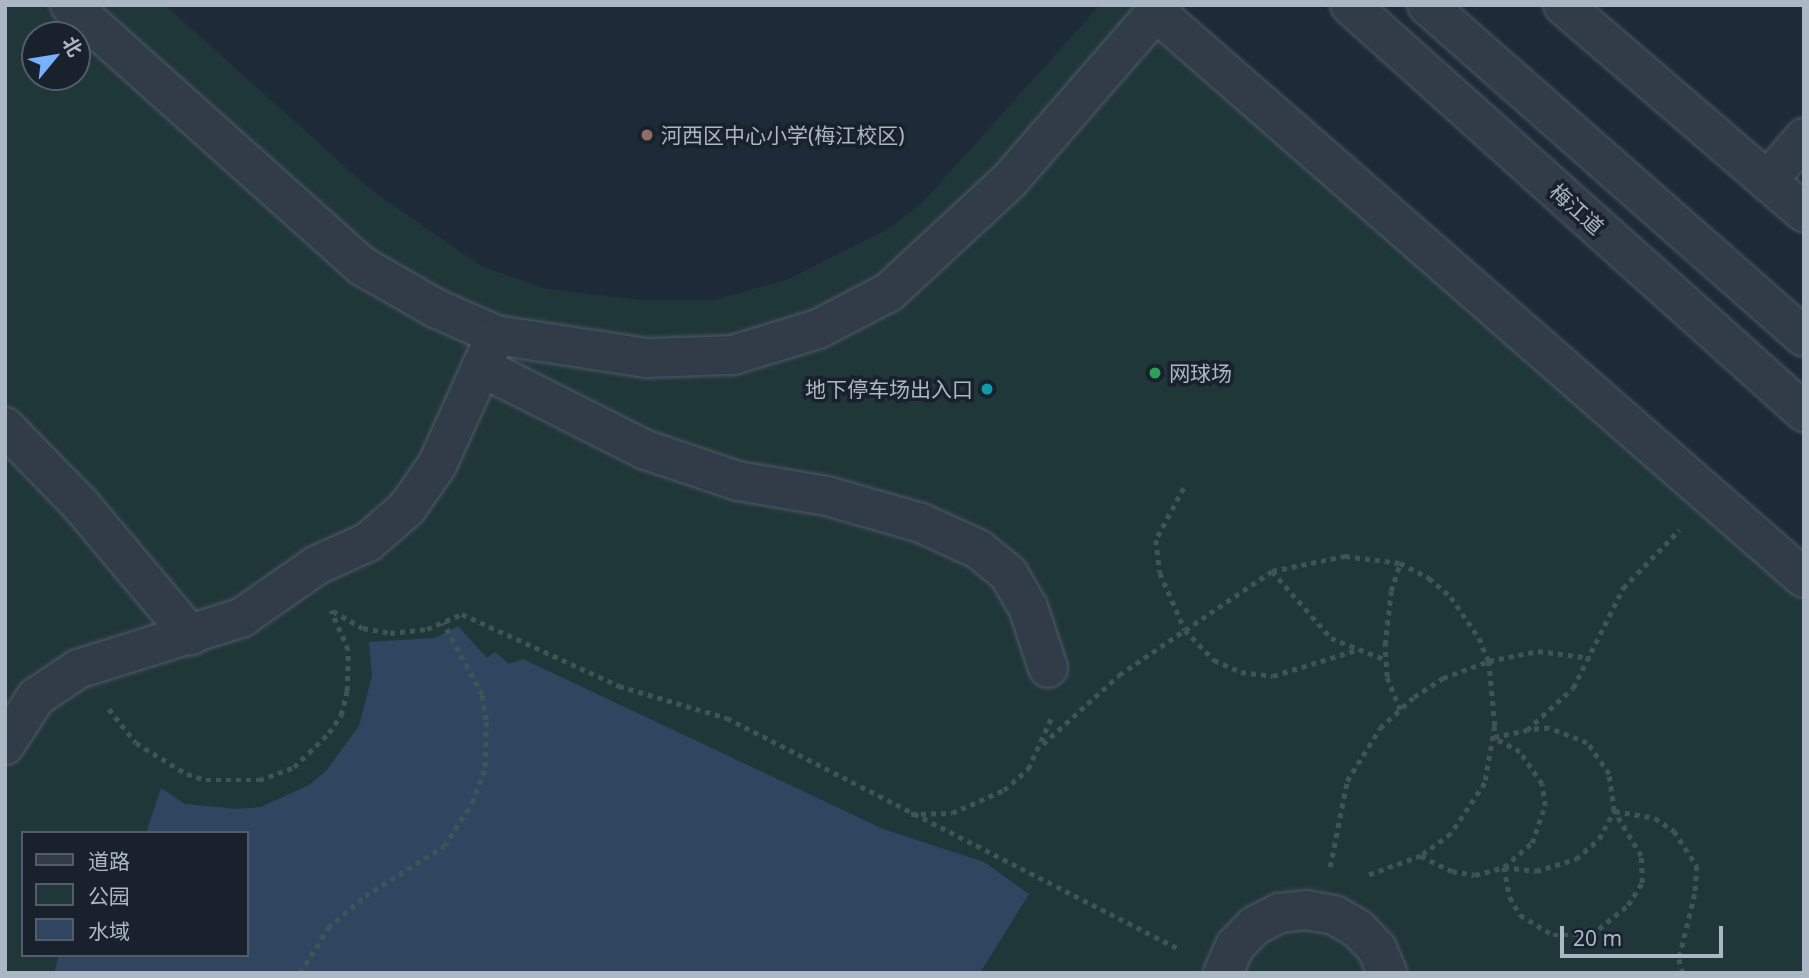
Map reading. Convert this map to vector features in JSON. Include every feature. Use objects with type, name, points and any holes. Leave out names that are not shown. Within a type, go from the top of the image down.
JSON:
[{"type":"street","points":[[69,5],[362,266],[435,308],[489,351],[643,449],[738,481],[827,496],[907,519],[978,549],[1008,573],[1028,607],[1048,668]]},
{"type":"street","name":"梅江道","points":[[1350,5],[1804,412]]},
{"type":"street","points":[[1427,5],[1804,337]]},
{"type":"street","points":[[1563,5],[1804,212]]},
{"type":"street","points":[[489,351],[647,358],[733,355],[818,329],[889,292],[948,239],[1009,181],[1159,9],[1804,578]]},
{"type":"street","points":[[1768,181],[1804,138]]},
{"type":"street","points":[[5,744],[36,697],[78,669],[191,636],[241,618],[303,575],[368,542],[407,508],[437,465],[489,351]]},
{"type":"street","points":[[5,427],[80,504],[191,636]]},
{"type":"street","points":[[1223,972],[1235,946],[1254,926],[1279,913],[1326,899],[1377,949],[1387,973]]},
{"type":"path","points":[[1184,488],[1156,540],[1160,573],[1185,630],[1214,660],[1241,672],[1263,675],[1298,670],[1357,650]]},
{"type":"path","points":[[1527,730],[1573,688],[1591,657],[1601,625],[1623,588],[1712,498]]},
{"type":"path","points":[[1043,744],[1119,675],[1272,571],[1345,556],[1401,563],[1451,597],[1489,661],[1494,737],[1485,783],[1451,834],[1421,856],[1326,899]]},
{"type":"path","points":[[1400,710],[1386,660],[1391,590],[1401,563]]},
{"type":"path","points":[[1272,571],[1331,638],[1386,660]]},
{"type":"path","points":[[78,669],[136,743],[166,762],[206,780],[259,780],[294,767],[311,755],[341,715],[348,650],[330,610],[303,575]]},
{"type":"path","points":[[330,610],[363,628],[390,633],[443,623],[462,614],[619,686],[727,718],[796,750],[910,814],[1223,972]]},
{"type":"path","points":[[300,973],[328,928],[365,896],[444,846],[472,803],[485,767],[484,707],[471,670],[443,623]]},
{"type":"path","points":[[1326,899],[1347,781],[1380,728],[1443,678],[1489,661],[1538,651],[1591,657]]},
{"type":"path","points":[[910,814],[952,813],[972,807],[1004,790],[1028,769],[1043,744],[1054,712],[1048,668]]},
{"type":"path","points":[[1494,737],[1549,728],[1587,743],[1609,774],[1614,811],[1641,856],[1642,883],[1628,905],[1591,935],[1553,935],[1520,915],[1510,897],[1504,867]]},
{"type":"path","points":[[1494,737],[1520,751],[1542,784],[1545,806],[1532,843],[1504,867]]},
{"type":"path","points":[[1421,856],[1452,871],[1475,875],[1504,867],[1536,871],[1576,859],[1599,839],[1614,811]]},
{"type":"path","points":[[1614,811],[1655,818],[1674,831],[1697,866],[1695,894],[1679,959],[1682,973]]},
{"type":"green space","points":[[5,5],[165,5],[370,189],[481,266],[546,289],[643,300],[714,300],[789,279],[886,230],[923,202],[1100,5],[1170,5],[1804,566],[1804,973],[5,973]]},
{"type":"water","points":[[458,626],[487,658],[495,652],[509,664],[523,659],[883,829],[984,862],[1029,894],[980,973],[54,973],[58,957],[248,957],[248,831],[147,831],[161,788],[185,804],[237,809],[261,807],[309,785],[326,771],[359,726],[372,676],[369,642],[435,638]]},
{"type":"place","name":"河西区中心小学(梅江校区)","points":[[647,135]]},
{"type":"place","name":"网球场","points":[[1155,373]]},
{"type":"place","name":"地下停车场出入口","points":[[987,389]]}]
